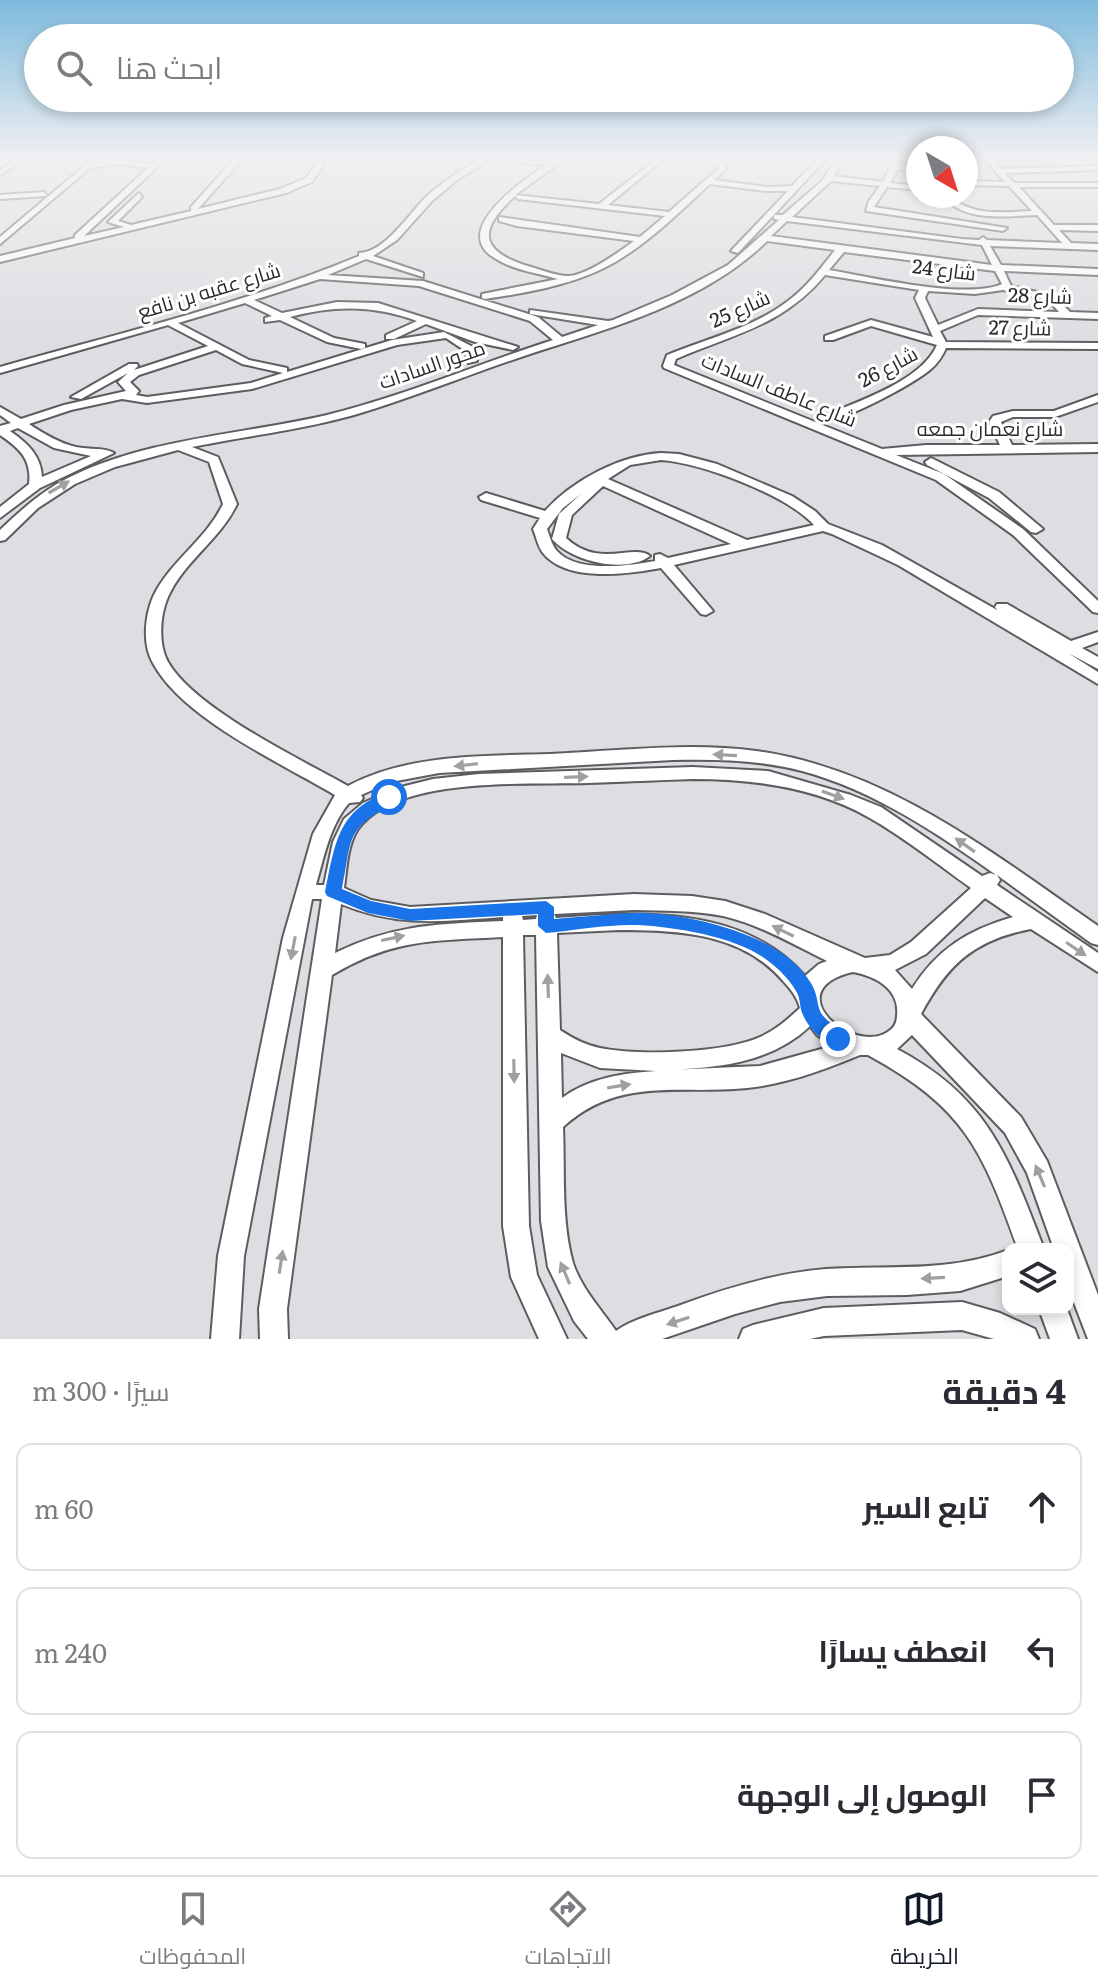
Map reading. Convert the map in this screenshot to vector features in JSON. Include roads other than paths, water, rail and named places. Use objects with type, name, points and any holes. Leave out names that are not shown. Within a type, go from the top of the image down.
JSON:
[{"type":"street","points":[[0,241],[24,219]]},
{"type":"street","points":[[78,237],[97,219]]},
{"type":"street","points":[[114,219],[112,222],[127,225]]},
{"type":"street","points":[[0,257],[150,219]]},
{"type":"street","points":[[0,257],[161,219]]},
{"type":"street","name":"شارع عقبه بن نافع","points":[[0,362],[303,274],[354,254],[398,219]]},
{"type":"street","name":"شارع عقبه بن نافع","points":[[0,370],[316,277],[367,256],[413,219]]},
{"type":"street","points":[[492,219],[484,231],[487,248],[505,260],[575,278]]},
{"type":"street","points":[[485,296],[575,278],[602,265],[663,219]]},
{"type":"street","points":[[515,306],[529,295],[630,256],[670,219]]},
{"type":"street","name":"محور السادات","points":[[600,322],[666,295],[702,276],[730,256],[766,219]]},
{"type":"street","name":"محور السادات","points":[[0,537],[16,518],[69,481],[137,454],[328,418],[703,284],[733,265],[784,219]]},
{"type":"street","points":[[813,219],[984,242],[1098,245]]},
{"type":"street","points":[[934,219],[1003,228]]},
{"type":"street","points":[[997,219],[1015,242]]},
{"type":"street","points":[[1045,219],[1067,243]]},
{"type":"street","points":[[501,222],[494,239],[503,250],[575,278]]},
{"type":"street","points":[[501,222],[639,239]]},
{"type":"street","points":[[501,222],[613,240],[628,247]]},
{"type":"street","points":[[1052,227],[1098,228]]},
{"type":"street","points":[[765,238],[998,270],[1098,272]]},
{"type":"street","points":[[984,242],[1098,245]]},
{"type":"street","name":"شارع 24","points":[[822,272],[979,293],[1006,288],[984,242]]},
{"type":"street","name":"شارع 25","points":[[677,354],[771,317],[801,296],[842,248]]},
{"type":"street","points":[[0,249],[16,251]]},
{"type":"street","points":[[354,254],[547,316],[600,322]]},
{"type":"street","points":[[303,274],[420,283],[534,319],[556,338]]},
{"type":"street","name":"شارع 26","points":[[826,419],[927,369],[941,353],[942,343],[937,328],[920,298],[925,287]]},
{"type":"street","points":[[1006,288],[1051,298],[1067,315]]},
{"type":"street","points":[[246,300],[331,340],[361,346]]},
{"type":"street","points":[[234,303],[318,344],[326,357]]},
{"type":"street","points":[[269,320],[361,304],[379,306],[469,349],[472,361]]},
{"type":"street","points":[[296,324],[329,311],[358,309],[513,347]]},
{"type":"street","name":"شارع 28","points":[[937,328],[949,327],[964,315],[978,312],[1098,316]]},
{"type":"street","points":[[169,322],[233,366],[249,381]]},
{"type":"street","points":[[0,430],[68,407],[128,394],[249,381],[397,335],[419,323]]},
{"type":"street","name":"شارع 27","points":[[829,338],[871,323],[942,343],[1098,346]]},
{"type":"street","points":[[156,326],[256,366],[283,370]]},
{"type":"street","points":[[124,382],[132,400],[252,386],[396,342],[444,335]]},
{"type":"street","name":"محور السادات","points":[[0,514],[35,485],[107,453],[174,436],[306,415],[513,347],[556,338]]},
{"type":"street","points":[[4,413],[47,408],[89,392],[124,369],[205,346]]},
{"type":"street","points":[[110,381],[124,382],[143,370],[205,346]]},
{"type":"street","name":"شارع عاطف السادات","points":[[883,453],[674,369],[667,361],[677,354],[690,366],[826,419],[901,454],[940,477],[1018,532],[1097,608]]},
{"type":"street","points":[[1008,449],[995,422],[997,418],[1013,414],[1055,414],[1098,398]]},
{"type":"street","points":[[4,413],[48,442],[66,449],[107,453]]},
{"type":"street","points":[[0,430],[28,449],[35,462],[35,485]]},
{"type":"street","points":[[214,460],[227,442],[239,435]]},
{"type":"street","points":[[173,446],[193,450],[214,460],[230,504],[223,522],[180,567],[161,597],[153,629],[159,661],[181,691],[218,717],[369,807]]},
{"type":"street","name":"شارع نعمان جمعه","points":[[901,454],[1098,448]]},
{"type":"street","name":"شارع نعمان جمعه","points":[[883,453],[922,457],[1098,456]]},
{"type":"street","points":[[820,524],[607,571],[567,563],[546,550],[540,529],[546,515],[585,483],[598,479],[623,463],[643,457],[668,456],[692,460],[793,501],[820,524],[874,546],[1063,650],[1098,664]]},
{"type":"street","points":[[922,457],[994,495],[1036,529]]},
{"type":"street","points":[[940,477],[955,473]]},
{"type":"street","points":[[598,479],[739,542]]},
{"type":"street","points":[[598,479],[596,487],[566,514],[559,539],[578,554],[594,559],[661,559]]},
{"type":"street","points":[[486,497],[546,515]]},
{"type":"street","points":[[661,559],[706,611]]},
{"type":"street","points":[[1063,650],[1098,637]]},
{"type":"street","points":[[1063,650],[1098,679]]},
{"type":"street","points":[[225,1339],[224,1314],[236,1237],[304,892],[323,830],[333,811],[348,795],[373,782],[401,773],[503,761],[711,755],[757,757],[802,765],[847,779],[890,798],[1098,937]]},
{"type":"street","points":[[274,1339],[273,1309],[333,892],[345,835],[354,820],[369,807],[411,790],[506,779],[711,773],[752,775],[794,782],[874,812],[1098,964]]},
{"type":"street","points":[[549,1035],[573,1049],[600,1058],[629,1061],[732,1055],[764,1047],[790,1032],[809,1002],[812,980],[822,971],[837,965],[894,962],[951,919],[1000,870]]},
{"type":"street","points":[[304,892],[333,892],[368,907],[410,915],[638,919],[711,930],[771,953],[792,971],[829,1033],[914,1067],[942,1089],[983,1134],[1005,1177],[1027,1243]]},
{"type":"street","points":[[546,917],[634,902],[725,909],[758,919],[882,973],[897,984],[907,998],[910,1015],[1013,1125],[1038,1169],[1065,1243]]},
{"type":"street","points":[[552,1122],[576,1102],[605,1089],[772,1074],[897,1038],[905,1029],[923,988],[939,966],[976,936],[1003,925],[1063,913]]},
{"type":"street","points":[[546,917],[554,1221],[561,1267],[584,1311],[605,1339]]},
{"type":"street","points":[[322,970],[350,953],[380,941],[513,918]]},
{"type":"street","points":[[513,918],[516,1226],[524,1277],[553,1339]]},
{"type":"street","points":[[626,1339],[726,1305],[802,1285],[959,1277],[988,1273],[1002,1266]]},
{"type":"street","points":[[1074,1266],[1098,1331]]},
{"type":"street","points":[[1055,1315],[1064,1339]]},
{"type":"street","points":[[753,1339],[824,1322],[962,1316],[1000,1327],[1025,1339]]}]
